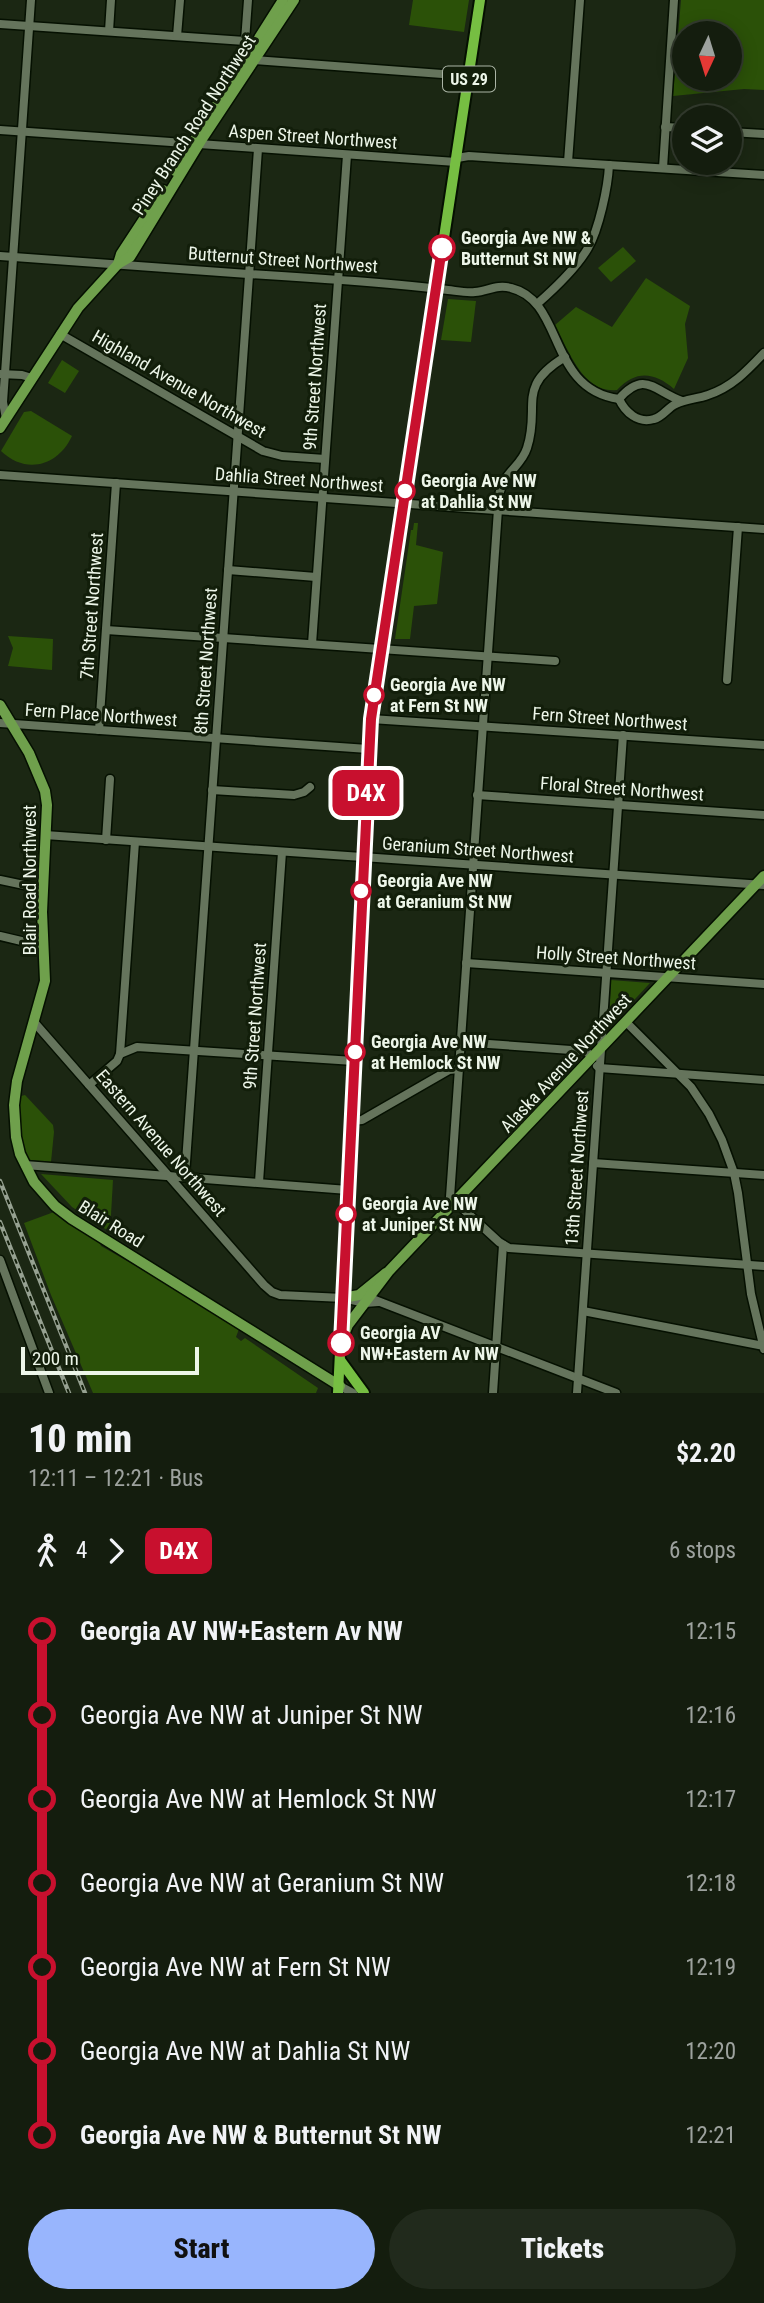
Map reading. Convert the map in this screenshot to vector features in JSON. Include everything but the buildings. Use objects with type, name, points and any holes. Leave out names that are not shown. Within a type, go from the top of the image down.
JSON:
[{"type":"highway","name":"US 29","points":[[340,1391],[371,719],[481,0]]},
{"type":"highway","points":[[341,1360],[364,1393]]},
{"type":"main road","name":"Piney Branch Road Northwest","points":[[195,143],[249,44],[283,0]]},
{"type":"main road","name":"Piney Branch Road Northwest","points":[[3,423],[83,302],[118,264],[121,254],[195,143],[294,0]]},
{"type":"main road","name":"Blair Road Northwest","points":[[0,705],[27,748],[46,794],[43,889],[46,981],[34,1022]]},
{"type":"main road","name":"Alaska Avenue Northwest","points":[[341,1343],[348,1325],[389,1271],[668,977],[760,885],[764,876]]},
{"type":"main road","name":"Blair Road","points":[[34,1022],[21,1064],[14,1105],[16,1137],[25,1165],[42,1192],[72,1219],[233,1318],[340,1391]]},
{"type":"main road","points":[[343,1298],[368,1299]]},
{"type":"street","points":[[3,423],[2,374],[31,0]]},
{"type":"street","points":[[109,31],[111,0]]},
{"type":"street","points":[[177,36],[180,0]]},
{"type":"street","points":[[0,24],[177,36],[249,44],[248,0]]},
{"type":"street","points":[[568,162],[580,0]]},
{"type":"street","points":[[663,168],[674,0]]},
{"type":"street","points":[[254,61],[469,76]]},
{"type":"street","points":[[666,127],[672,127]]},
{"type":"street","name":"Aspen Street Northwest","points":[[0,130],[347,155],[457,160],[468,156],[764,175]]},
{"type":"street","points":[[742,133],[764,134]]},
{"type":"street","name":"8th Street Northwest","points":[[185,1176],[258,149]]},
{"type":"street","name":"9th Street Northwest","points":[[312,644],[347,155]]},
{"type":"street","points":[[610,164],[607,190],[590,245],[537,304],[576,376],[587,388],[601,396],[619,399]]},
{"type":"street","name":"Butternut Street Northwest","points":[[0,256],[476,292],[506,286],[523,292],[537,304]]},
{"type":"street","name":"Highland Avenue Northwest","points":[[60,334],[237,438],[269,453],[325,459]]},
{"type":"street","points":[[619,399],[622,408],[632,416],[642,420],[655,419],[682,401],[708,395],[733,383],[764,353]]},
{"type":"street","points":[[565,358],[545,370],[536,385],[532,395],[527,447],[522,458],[503,481],[499,495],[450,1194],[455,1202],[503,1245],[512,1248],[764,1266]]},
{"type":"street","points":[[2,374],[32,378]]},
{"type":"street","points":[[619,399],[632,387],[640,384],[657,386],[682,401]]},
{"type":"street","points":[[669,395],[670,408]]},
{"type":"street","name":"Dahlia Street Northwest","points":[[0,475],[764,529]]},
{"type":"street","name":"7th Street Northwest","points":[[99,730],[116,483]]},
{"type":"street","points":[[727,680],[738,527]]},
{"type":"street","points":[[228,570],[317,577]]},
{"type":"street","points":[[106,630],[555,661]]},
{"type":"street","name":"Fern Street Northwest","points":[[371,719],[764,746]]},
{"type":"street","name":"Fern Place Northwest","points":[[0,723],[368,749]]},
{"type":"street","name":"13th Street Northwest","points":[[577,1393],[624,735]]},
{"type":"street","points":[[106,839],[110,779]]},
{"type":"street","points":[[212,790],[294,795],[310,787]]},
{"type":"street","name":"Floral Street Northwest","points":[[477,795],[764,815]]},
{"type":"street","name":"Geranium Street Northwest","points":[[46,835],[760,885]]},
{"type":"street","points":[[89,1084],[117,1061],[120,1054],[135,842]]},
{"type":"street","name":"9th Street Northwest","points":[[259,1182],[282,852]]},
{"type":"street","points":[[0,880],[43,889]]},
{"type":"street","points":[[0,936],[44,944]]},
{"type":"street","name":"Holly Street Northwest","points":[[466,963],[764,984]]},
{"type":"street","name":"Eastern Avenue Northwest","points":[[34,1022],[264,1285],[280,1295],[343,1298]]},
{"type":"street","points":[[583,1311],[764,1347],[754,1310],[734,1173],[712,1119],[680,1074],[626,1022]]},
{"type":"street","points":[[460,1042],[585,1051],[599,1068],[764,1080]]},
{"type":"street","points":[[120,1054],[142,1046],[354,1061]]},
{"type":"street","points":[[351,1121],[359,1121],[449,1070],[458,1069]]},
{"type":"street","points":[[593,1163],[764,1175]]},
{"type":"street","points":[[25,1165],[348,1190]]},
{"type":"street","points":[[493,1393],[503,1245]]},
{"type":"street","points":[[0,1260],[49,1393]]},
{"type":"street","points":[[368,1299],[616,1393]]},
{"type":"street","points":[[340,1391],[353,1393]]},
{"type":"green space","points":[[413,0],[469,0],[464,32],[409,25]]},
{"type":"green space","points":[[681,0],[764,0],[764,90],[744,89],[742,21],[679,21]]},
{"type":"green space","points":[[673,91],[724,91],[673,96]]},
{"type":"green space","points":[[623,247],[636,261],[611,282],[598,268]]},
{"type":"green space","points":[[646,278],[690,306],[685,324],[688,358],[674,389],[659,379],[645,376],[631,379],[617,390],[595,385],[578,368],[555,325],[576,307],[612,327]]},
{"type":"green space","points":[[448,299],[476,301],[471,342],[441,340]]},
{"type":"green space","points":[[62,360],[79,371],[65,393],[48,383]]},
{"type":"green space","points":[[31,411],[72,436],[59,454],[41,464],[31,465],[21,463],[1,451],[24,412]]},
{"type":"green space","points":[[414,523],[418,523],[416,545],[443,552],[437,604],[414,606],[410,639],[395,639],[411,530]]},
{"type":"green space","points":[[8,636],[53,639],[52,670],[8,666],[13,648]]},
{"type":"green space","points":[[611,980],[650,983],[609,1027]]},
{"type":"green space","points":[[25,1095],[53,1125],[51,1162],[29,1160],[26,1157],[18,1115],[21,1096]]},
{"type":"green space","points":[[41,1174],[113,1180],[110,1232],[72,1207]]},
{"type":"green space","points":[[54,1212],[99,1241],[101,1246],[239,1329],[236,1337],[241,1341],[245,1338],[318,1388],[316,1393],[93,1393],[24,1223]]},
{"type":"railway","points":[[0,1181],[85,1393]]},
{"type":"railway","points":[[0,1222],[69,1393]]},
{"type":"bus line","name":"D4X","points":[[341,1343],[368,749],[442,248]]},
{"type":"place","name":"Georgia Ave NW & Butternut St NW","points":[[442,248]]},
{"type":"place","name":"Georgia Ave NW at Dahlia St NW","points":[[405,491]]},
{"type":"place","name":"Georgia Ave NW at Fern St NW","points":[[374,695]]},
{"type":"place","name":"Georgia Ave NW at Geranium St NW","points":[[361,891]]},
{"type":"place","name":"Georgia Ave NW at Hemlock St NW","points":[[355,1052]]},
{"type":"place","name":"Georgia Ave NW at Juniper St NW","points":[[346,1214]]},
{"type":"place","name":"Georgia AV NW+Eastern Av NW","points":[[341,1343]]}]
